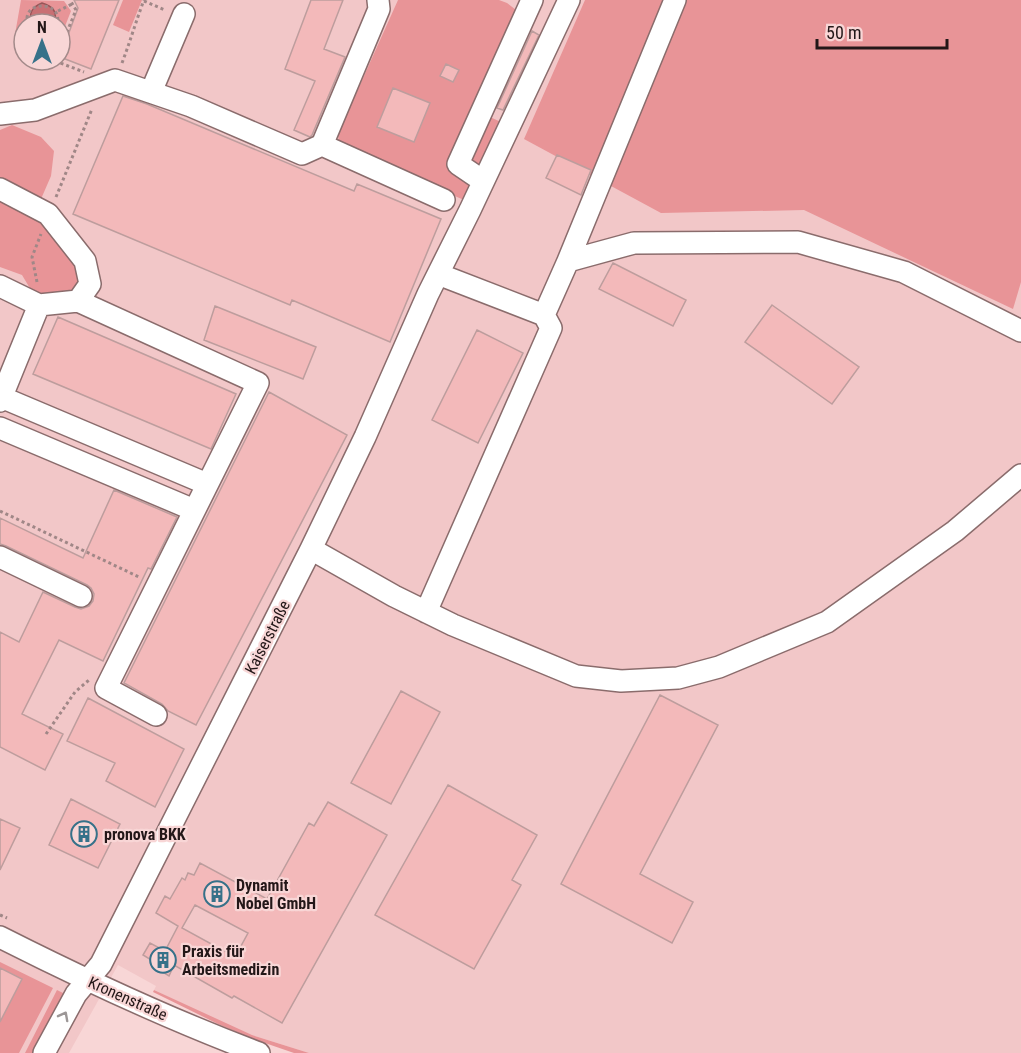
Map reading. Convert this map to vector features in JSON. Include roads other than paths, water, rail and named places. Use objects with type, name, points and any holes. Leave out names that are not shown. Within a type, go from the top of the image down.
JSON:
[{"type":"street","points":[[0,114],[35,110],[116,80],[191,106],[302,154],[322,145],[379,9],[378,0]]},
{"type":"street","name":"Kaiserstraße","points":[[44,1053],[76,994],[101,964],[311,549],[365,437],[428,294],[569,0]]},
{"type":"street","points":[[544,315],[675,0]]},
{"type":"street","points":[[483,181],[458,164],[526,2]]},
{"type":"street","points":[[151,92],[184,14]]},
{"type":"street","points":[[322,145],[444,200]]},
{"type":"street","points":[[0,189],[48,213],[85,261],[90,284],[78,301]]},
{"type":"street","points":[[568,261],[634,243],[798,242],[904,273],[1021,330]]},
{"type":"street","points":[[426,612],[551,328],[544,315],[438,274]]},
{"type":"street","points":[[0,286],[39,305],[78,301],[258,383],[106,688],[156,715]]},
{"type":"street","points":[[39,305],[1,399],[207,484]]},
{"type":"street","points":[[0,428],[194,510]]},
{"type":"street","points":[[76,460],[86,433]]},
{"type":"street","points":[[311,549],[394,596],[453,625],[576,676],[621,681],[678,678],[719,667],[827,622],[955,531],[1021,475]]},
{"type":"street","points":[[0,557],[81,596]]},
{"type":"street","name":"Kronenstraße","points":[[0,937],[86,980],[223,1040],[259,1053]]},
{"type":"place","name":"pronova BKK","points":[[84,834]]},
{"type":"place","name":"Dynamit Nobel GmbH","points":[[217,894]]},
{"type":"place","name":"Praxis für Arbeitsmedizin","points":[[163,960]]}]
